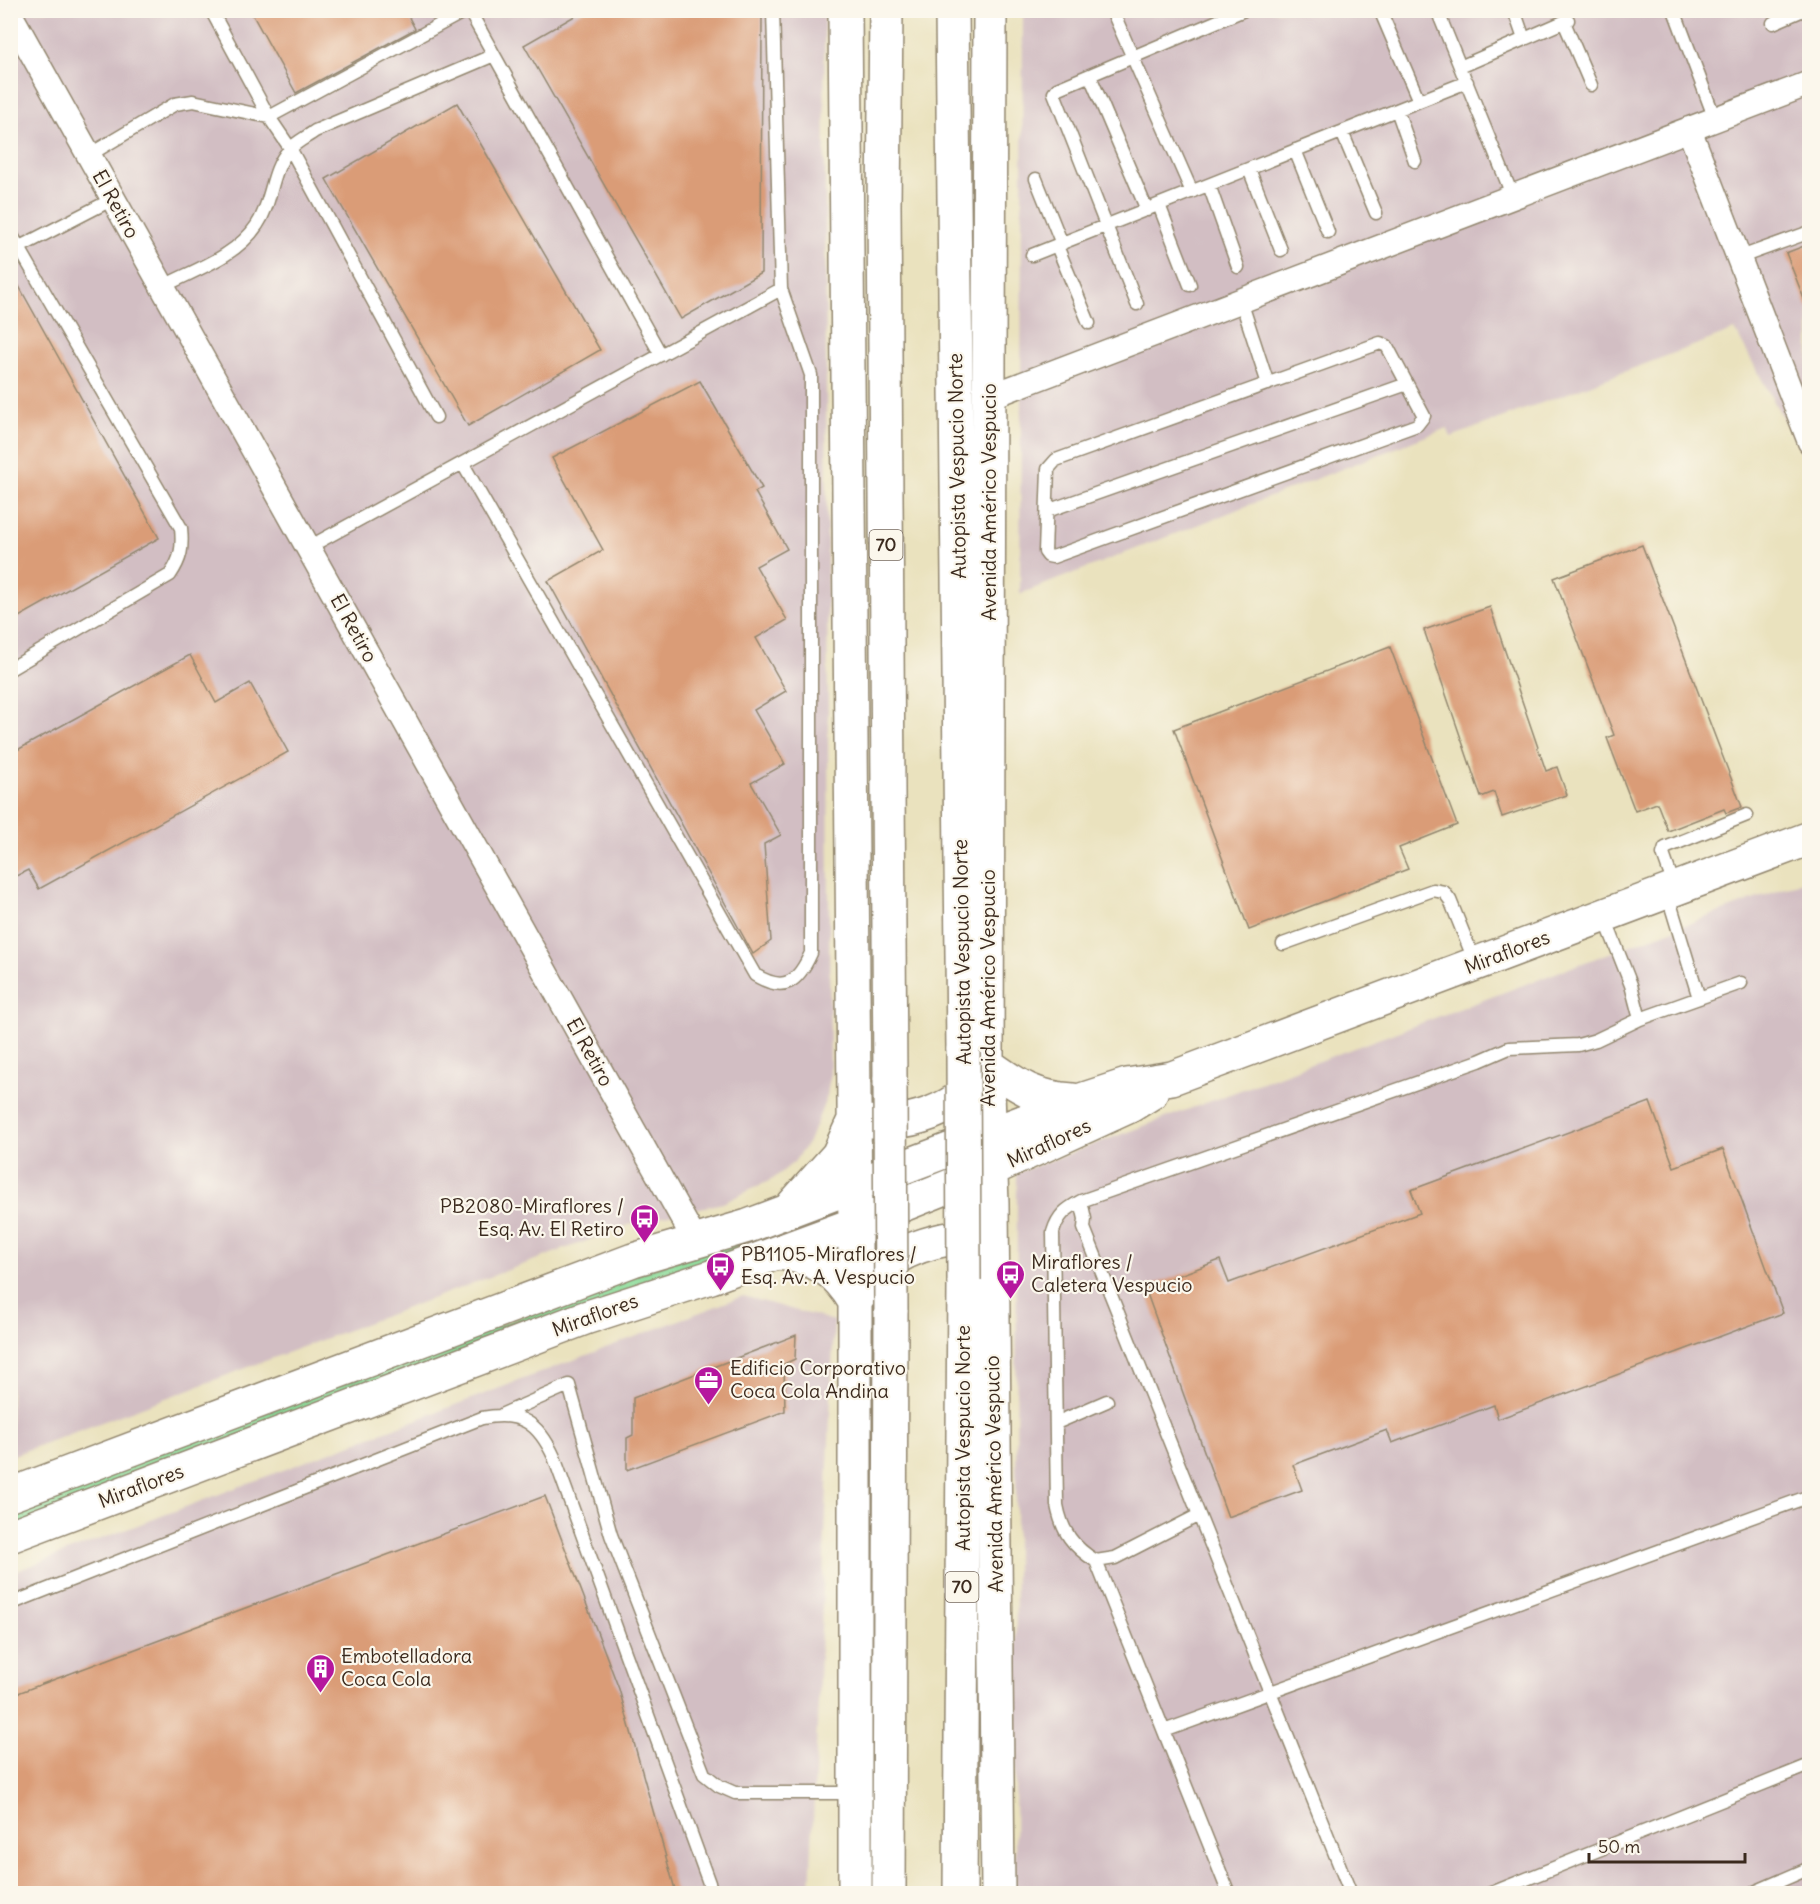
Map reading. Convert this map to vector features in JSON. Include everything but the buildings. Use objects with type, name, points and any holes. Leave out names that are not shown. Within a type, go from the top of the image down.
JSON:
[{"type":"main road","points":[[845,10],[855,1185],[855,1893]]},
{"type":"main road","name":"70","points":[[886,10],[884,217],[891,1310],[888,1893]]},
{"type":"main road","name":"Autopista Vespucio Norte","points":[[952,10],[975,1057],[964,1281],[960,1893]]},
{"type":"main road","name":"Avenida Américo Vespucio","points":[[990,10],[989,398],[975,1057],[988,1133],[990,1170],[998,1893]]},
{"type":"main road","name":"Miraflores","points":[[10,1495],[633,1260],[786,1212],[988,1133],[1078,1101],[1127,1085],[1172,1078],[1809,838]]},
{"type":"main road","points":[[854,1120],[876,1125],[906,1121],[950,1104],[972,1089],[975,1057],[1027,1092],[1047,1099],[1078,1101]]},
{"type":"main road","name":"Miraflores","points":[[10,1536],[585,1318],[779,1253],[855,1224],[990,1170],[1130,1106],[1172,1078]]},
{"type":"main road","points":[[786,1212],[838,1155],[854,1120]]},
{"type":"main road","points":[[855,1302],[874,1276],[901,1256],[953,1237],[974,1237],[992,1244]]},
{"type":"main road","points":[[779,1253],[798,1255],[824,1266],[846,1287],[855,1302]]},
{"type":"street","name":"El Retiro","points":[[10,14],[696,1242]]},
{"type":"street","points":[[989,398],[1809,83]]},
{"type":"street","points":[[1689,129],[1808,435]]},
{"type":"lane","points":[[212,10],[436,417]]},
{"type":"lane","points":[[89,155],[175,104],[193,101],[270,117],[468,10],[661,355]]},
{"type":"lane","points":[[463,464],[755,975],[769,984],[788,983],[802,974],[811,953],[811,375],[781,289],[773,10]]},
{"type":"lane","points":[[1112,10],[1192,192]]},
{"type":"lane","points":[[1137,304],[1054,93],[1244,10]]},
{"type":"lane","points":[[1380,10],[1419,101]]},
{"type":"lane","points":[[1437,10],[1513,197]]},
{"type":"lane","points":[[1514,10],[1524,39]]},
{"type":"lane","points":[[1674,10],[1715,119]]},
{"type":"lane","points":[[1773,22],[1803,10]]},
{"type":"lane","points":[[1461,67],[1566,21],[1591,85]]},
{"type":"lane","points":[[162,287],[226,254],[250,234],[264,215],[275,175],[290,148],[315,131],[494,55]]},
{"type":"lane","points":[[1090,76],[1190,285]]},
{"type":"lane","points":[[1032,255],[1467,82]]},
{"type":"lane","points":[[1397,110],[1415,161]]},
{"type":"lane","points":[[1342,132],[1376,213]]},
{"type":"lane","points":[[1295,150],[1328,232]]},
{"type":"lane","points":[[1249,169],[1281,250]]},
{"type":"lane","points":[[1036,179],[1089,323]]},
{"type":"lane","points":[[1209,185],[1238,267]]},
{"type":"lane","points":[[15,250],[113,199]]},
{"type":"lane","points":[[10,232],[15,250],[181,528],[183,546],[179,561],[170,575],[10,669]]},
{"type":"lane","points":[[1738,258],[1809,232]]},
{"type":"lane","points":[[309,547],[781,289]]},
{"type":"lane","points":[[1241,301],[1268,384]]},
{"type":"lane","points":[[1384,343],[1407,384],[1424,416],[1417,425],[1053,557],[1045,552],[1048,470],[1056,460],[1384,343]]},
{"type":"lane","points":[[1047,511],[1407,384]]},
{"type":"lane","points":[[1699,998],[1663,855],[1665,848],[1747,815]]},
{"type":"lane","points":[[1283,944],[1433,890],[1444,892],[1450,900],[1476,964]]},
{"type":"lane","points":[[1604,915],[1631,985],[1640,1019]]},
{"type":"lane","points":[[1229,1893],[1096,1561],[1081,1552],[1070,1540],[1060,1520],[1053,1232],[1057,1218],[1066,1209],[1081,1201],[1479,1061],[1509,1048],[1578,1045],[1640,1019],[1741,983]]},
{"type":"lane","points":[[1081,1201],[1085,1219],[1084,1228],[1351,1893]]},
{"type":"lane","points":[[10,1604],[482,1418],[503,1414],[569,1384],[611,1535],[704,1773],[719,1786],[735,1793],[855,1793]]},
{"type":"lane","points":[[1056,1423],[1107,1401]]},
{"type":"lane","points":[[503,1414],[524,1419],[538,1430],[554,1457],[713,1893]]},
{"type":"lane","points":[[1164,1731],[1809,1496]]},
{"type":"lane","points":[[1096,1561],[1115,1558],[1199,1515]]},
{"type":"lane","points":[[1489,1893],[1809,1765]]},
{"type":"lane","points":[[1750,1893],[1809,1868]]},
{"type":"shaded area","points":[[11,11],[824,11],[830,1074],[827,1096],[810,1139],[794,1162],[773,1179],[723,1203],[637,1222],[11,1456]]},
{"type":"shaded area","points":[[1023,11],[1809,11],[1809,466],[1735,330],[1451,437],[1447,428],[1020,594]]},
{"type":"shaded area","points":[[1809,879],[1809,1893],[1015,1894],[1017,1173]]},
{"type":"shaded area","points":[[743,1296],[834,1321],[810,1893],[11,1894],[11,1573]]},
{"type":"green space","points":[[842,1198],[843,1219],[11,1530],[11,1507]]},
{"type":"place","name":"PB2080-Miraflores / Esq. Av. El Retiro","points":[[645,1244]]},
{"type":"place","name":"PB1105-Miraflores / Esq. Av. A. Vespucio","points":[[720,1292]]},
{"type":"place","name":"Miraflores / Caletera Vespucio","points":[[1010,1300]]},
{"type":"place","name":"Edificio Corporativo Coca Cola Andina","points":[[709,1406]]},
{"type":"place","name":"Embotelladora Coca Cola","points":[[320,1694]]}]
